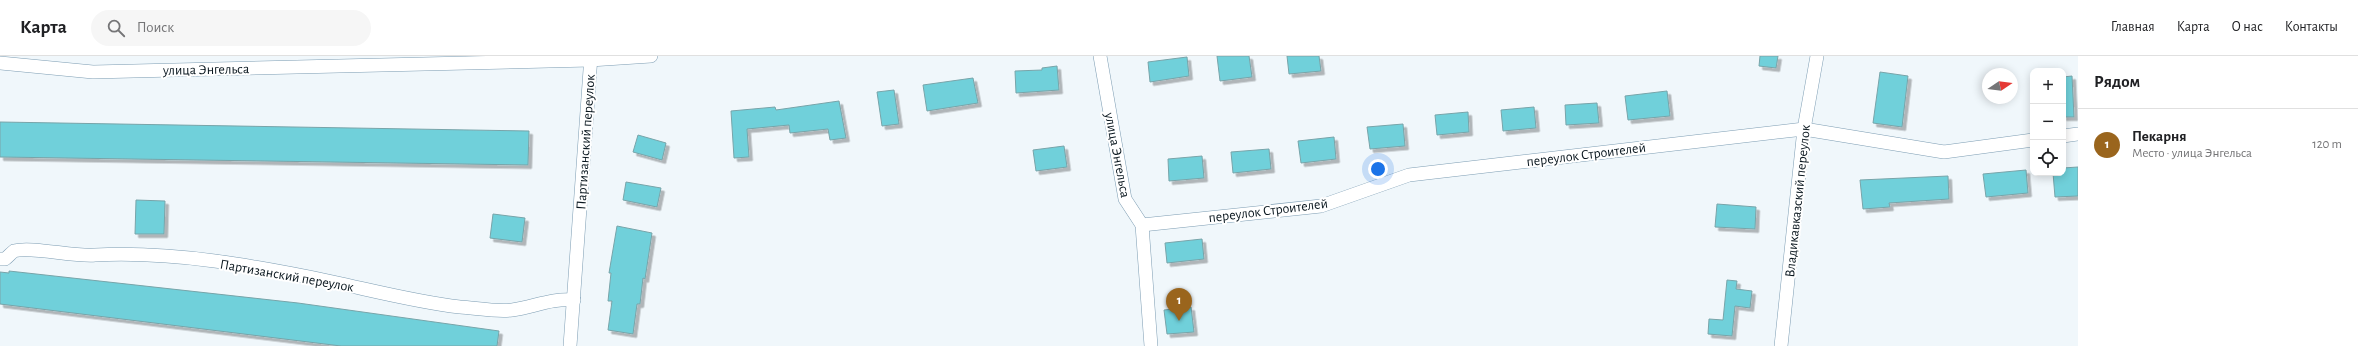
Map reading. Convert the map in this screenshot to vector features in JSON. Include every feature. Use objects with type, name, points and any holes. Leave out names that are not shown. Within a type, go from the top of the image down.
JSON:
[{"type":"street","name":"улица Энгельса","points":[[0,63],[93,72],[651,56]]},
{"type":"street","name":"улица Энгельса","points":[[1100,56],[1124,199],[1142,225],[1152,346]]},
{"type":"street","name":"Владикавказский переулок","points":[[1781,346],[1804,129],[1817,56]]},
{"type":"street","name":"Партизанский переулок","points":[[570,346],[591,58]]},
{"type":"street","name":"переулок Строителей","points":[[1142,225],[1321,206],[1409,175],[1804,129],[1944,152],[2030,140]]},
{"type":"street","points":[[2066,136],[2078,134]]},
{"type":"street","name":"Партизанский переулок","points":[[0,259],[5,259],[13,252],[26,250],[90,256],[124,254],[172,257],[264,268],[403,298],[460,307],[510,311],[536,306],[558,299],[574,300]]},
{"type":"building","points":[[1217,56],[1249,56],[1252,77],[1220,81]]},
{"type":"building","points":[[1287,56],[1319,56],[1321,71],[1289,74]]},
{"type":"building","points":[[1760,56],[1778,56],[1776,68],[1759,66]]},
{"type":"building","points":[[1187,57],[1189,76],[1150,82],[1148,62]]},
{"type":"building","points":[[1057,66],[1059,90],[1016,93],[1015,71],[1042,70],[1042,68]]},
{"type":"building","points":[[1880,72],[1908,76],[1902,127],[1873,123]]},
{"type":"building","points":[[2072,76],[2074,117],[2066,117],[2066,77]]},
{"type":"building","points":[[973,78],[978,103],[927,111],[923,85]]},
{"type":"building","points":[[894,90],[899,124],[882,126],[877,92]]},
{"type":"building","points":[[1667,91],[1670,116],[1628,120],[1625,96]]},
{"type":"building","points":[[839,101],[846,138],[830,140],[828,129],[790,133],[789,125],[747,129],[749,157],[734,158],[731,111],[775,107],[776,110]]},
{"type":"building","points":[[1597,103],[1599,123],[1566,125],[1565,105]]},
{"type":"building","points":[[1534,107],[1536,128],[1503,131],[1501,110]]},
{"type":"building","points":[[1468,112],[1469,132],[1437,135],[1435,115]]},
{"type":"building","points":[[0,122],[529,131],[528,165],[0,157]]},
{"type":"building","points":[[1403,124],[1405,146],[1370,149],[1367,127]]},
{"type":"building","points":[[638,135],[666,143],[662,160],[633,152]]},
{"type":"building","points":[[1334,137],[1336,159],[1301,163],[1298,141]]},
{"type":"building","points":[[1064,146],[1067,167],[1036,171],[1033,150]]},
{"type":"building","points":[[1269,149],[1271,169],[1233,173],[1231,152]]},
{"type":"building","points":[[1202,156],[1204,178],[1169,181],[1168,159]]},
{"type":"building","points":[[2078,167],[2078,196],[2055,197],[2053,176],[2066,176],[2066,168]]},
{"type":"building","points":[[2026,170],[2028,193],[1986,197],[1983,174]]},
{"type":"building","points":[[1948,176],[1949,199],[1889,203],[1890,207],[1863,209],[1860,180]]},
{"type":"building","points":[[626,182],[661,188],[657,207],[623,200]]},
{"type":"building","points":[[136,200],[165,201],[164,234],[135,234]]},
{"type":"building","points":[[1717,204],[1756,207],[1755,229],[1715,227]]},
{"type":"building","points":[[493,214],[525,218],[522,242],[490,238]]},
{"type":"building","points":[[617,226],[652,233],[645,279],[643,278],[640,304],[637,304],[633,334],[608,330],[612,301],[608,301],[611,273],[609,273]]},
{"type":"building","points":[[1202,239],[1204,259],[1167,263],[1165,243]]},
{"type":"building","points":[[9,271],[298,303],[499,331],[497,346],[341,346],[0,304],[0,272],[9,273]]},
{"type":"building","points":[[1727,280],[1737,281],[1736,289],[1752,291],[1750,308],[1735,306],[1732,336],[1708,334],[1709,319],[1723,320]]},
{"type":"building","points":[[1191,307],[1194,332],[1167,334],[1164,310]]},
{"type":"place","name":"Пекарня","points":[[1179,321]]}]
